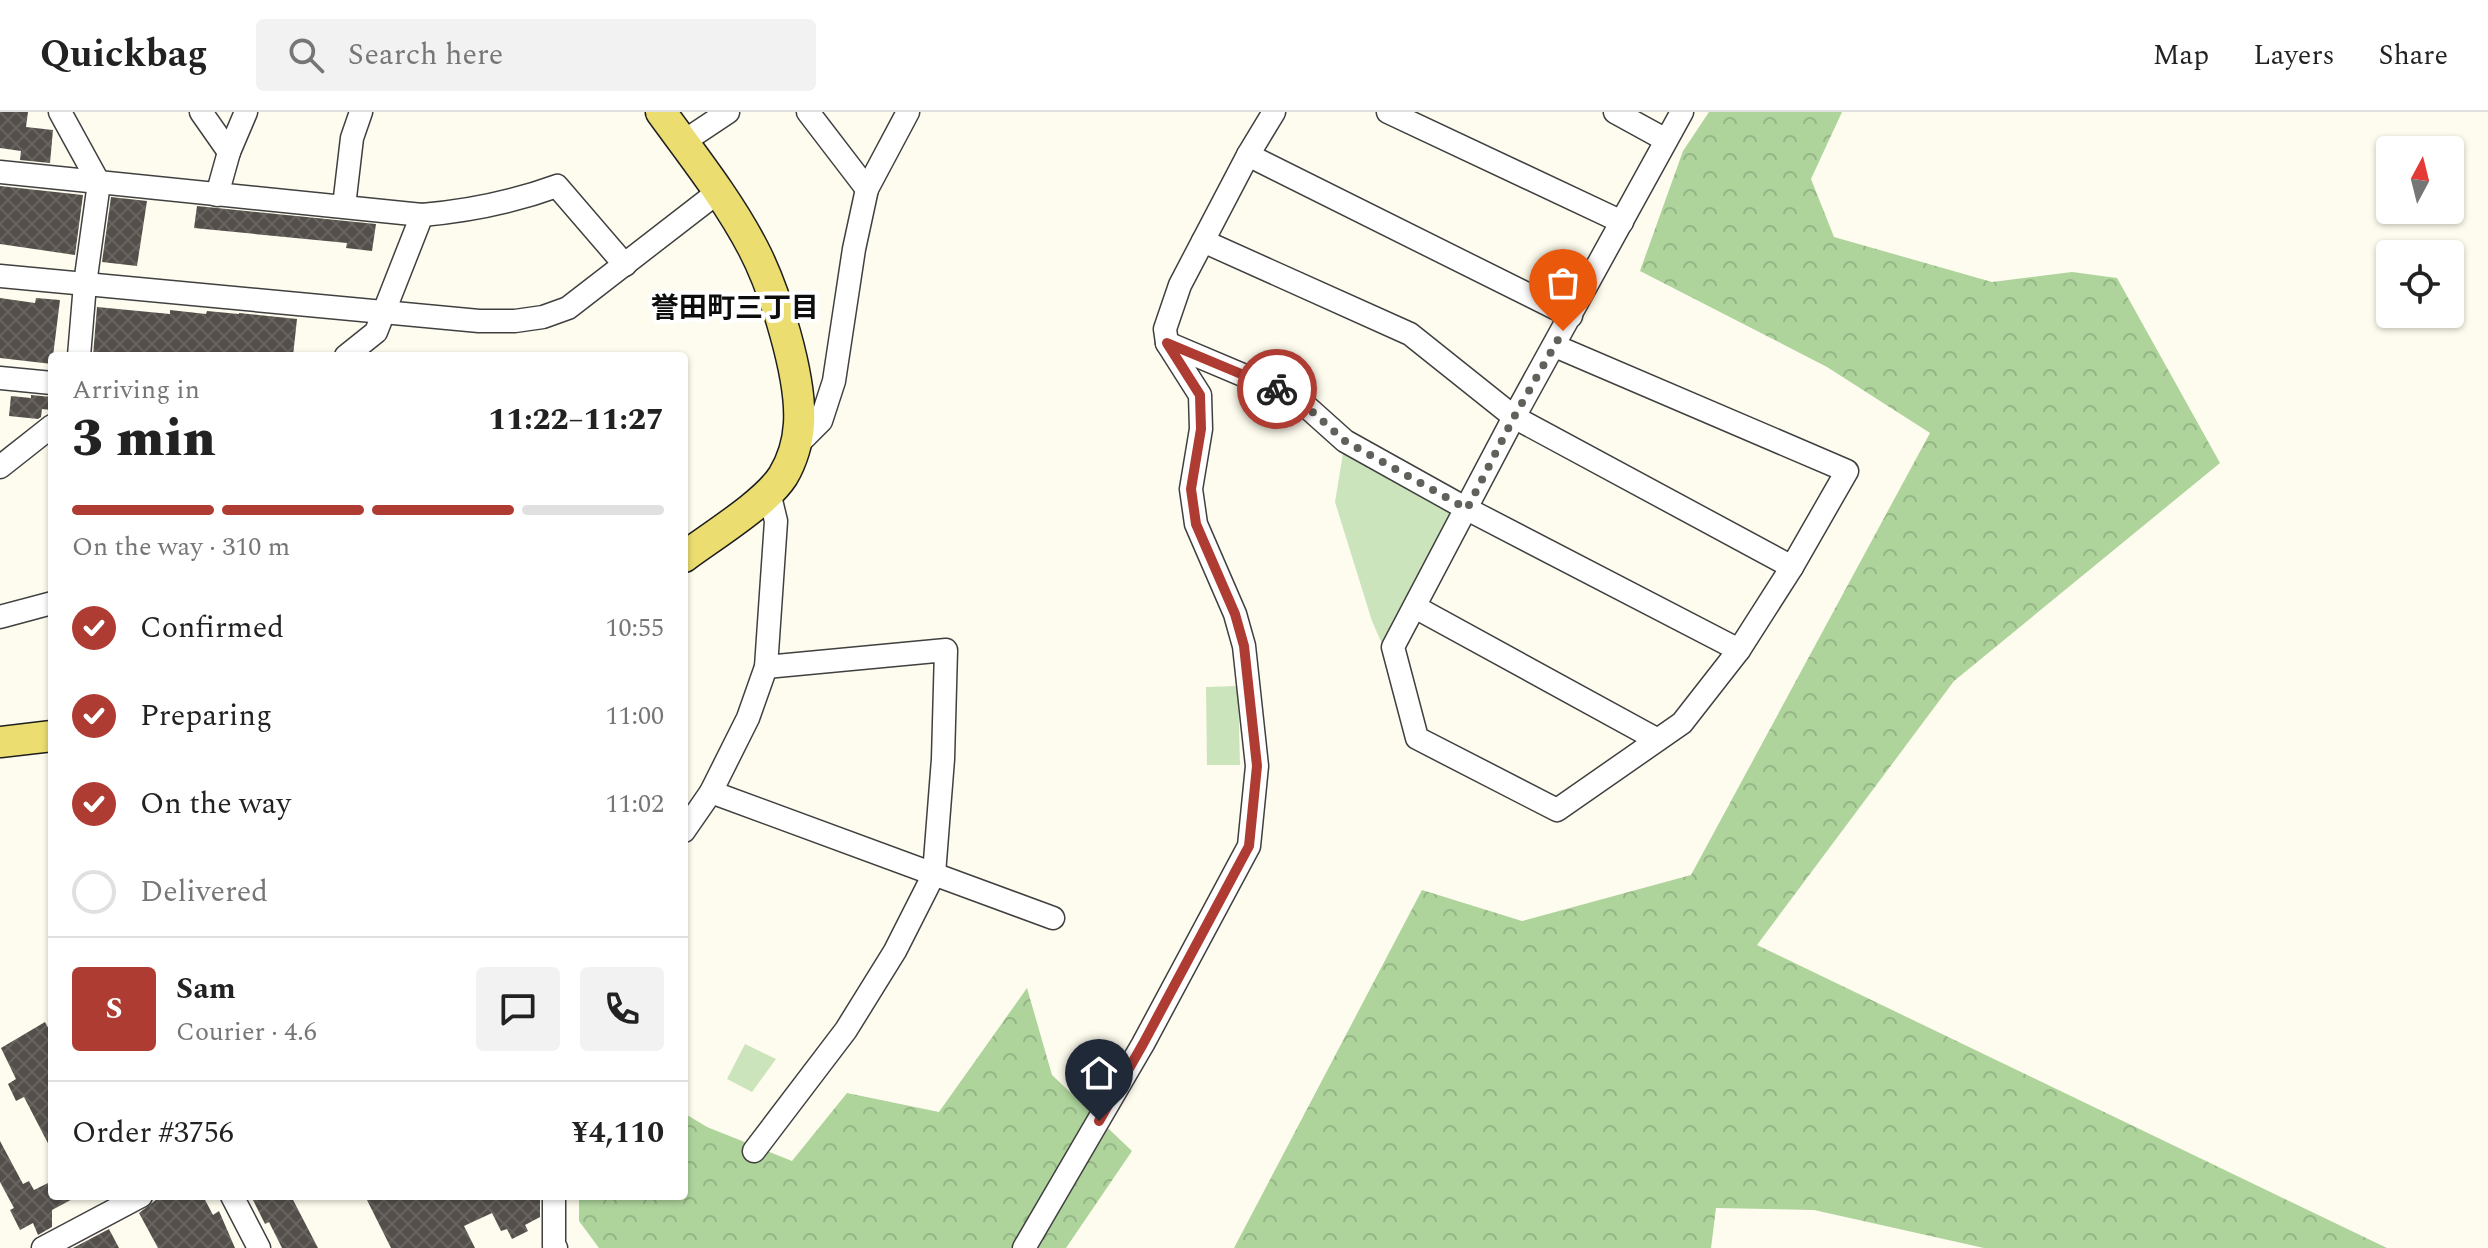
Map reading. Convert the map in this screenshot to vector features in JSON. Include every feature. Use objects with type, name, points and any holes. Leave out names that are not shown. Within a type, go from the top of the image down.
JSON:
[{"type":"main road","points":[[661,112],[754,249],[784,332],[794,369],[798,401],[799,425],[794,448],[781,479],[769,492],[688,554]]},
{"type":"main road","points":[[0,742],[48,736]]},
{"type":"street","points":[[60,112],[99,183],[79,352]]},
{"type":"street","points":[[201,112],[229,152]]},
{"type":"street","points":[[217,195],[229,152],[246,112]]},
{"type":"street","points":[[344,206],[352,138],[361,112]]},
{"type":"street","points":[[683,142],[728,112]]},
{"type":"street","points":[[808,112],[867,189]]},
{"type":"street","points":[[794,448],[821,421],[834,381],[854,249],[867,189],[908,112]]},
{"type":"street","points":[[1024,1248],[1143,1044],[1249,846],[1257,766],[1244,646],[1235,614],[1196,524],[1191,489],[1201,429],[1200,395],[1167,343],[1165,329],[1180,285],[1274,112]]},
{"type":"street","points":[[1388,112],[1622,222]]},
{"type":"street","points":[[1615,112],[1666,140]]},
{"type":"street","points":[[1555,346],[1847,471],[1792,567],[1739,650],[1682,723],[1557,810],[1417,738],[1393,647],[1514,417],[1682,112]]},
{"type":"street","points":[[1248,155],[1571,316]]},
{"type":"street","points":[[0,172],[422,215],[517,200],[557,186],[625,265]]},
{"type":"street","points":[[0,276],[382,314],[515,321],[543,317],[568,308],[718,192]]},
{"type":"street","points":[[351,352],[376,332],[422,215]]},
{"type":"street","points":[[1203,241],[1410,334],[1514,417],[1792,567]]},
{"type":"street","points":[[1167,343],[1297,398],[1345,441],[1467,509],[1739,650]]},
{"type":"street","points":[[0,378],[48,383]]},
{"type":"street","points":[[0,467],[48,429]]},
{"type":"street","points":[[688,825],[711,792],[748,718],[766,667],[776,521],[769,492]]},
{"type":"street","points":[[0,617],[48,604]]},
{"type":"street","points":[[1415,607],[1656,739]]},
{"type":"street","points":[[754,1151],[846,1030],[895,951],[934,874],[943,759],[946,650],[766,667]]},
{"type":"street","points":[[711,792],[1053,918]]},
{"type":"street","points":[[43,1248],[133,1200]]},
{"type":"street","points":[[234,1200],[259,1248]]},
{"type":"street","points":[[554,1200],[554,1247]]},
{"type":"green space","points":[[1709,112],[1842,112],[1811,179],[1834,237],[1992,282],[2072,272],[2117,278],[2220,463],[1954,681],[1757,945],[2387,1248],[1984,1248],[1814,1210],[1716,1208],[1711,1248],[1234,1248],[1422,890],[1522,921],[1691,875],[1930,433],[1827,367],[1640,271],[1683,151]]},
{"type":"green space","points":[[1345,441],[1455,512],[1383,646],[1372,621],[1335,502]]},
{"type":"green space","points":[[1238,686],[1240,765],[1207,765],[1206,687]]},
{"type":"green space","points":[[1027,988],[1052,1075],[1132,1151],[1066,1248],[599,1248],[579,1221],[579,1200],[688,1200],[688,1115],[707,1127],[792,1161],[847,1093],[939,1112]]},
{"type":"green space","points":[[745,1044],[776,1059],[752,1092],[727,1079]]},
{"type":"building","points":[[0,112],[28,112],[26,127],[53,130],[50,163],[20,160],[21,151],[0,148]]},
{"type":"building","points":[[0,186],[83,195],[75,255],[0,244]]},
{"type":"building","points":[[111,197],[147,201],[137,266],[102,262]]},
{"type":"building","points":[[197,206],[376,224],[372,251],[346,248],[347,243],[194,228]]},
{"type":"building","points":[[0,298],[35,303],[36,298],[60,300],[54,352],[48,352],[48,364],[0,358]]},
{"type":"building","points":[[97,307],[170,314],[170,310],[206,314],[207,311],[297,319],[293,352],[93,352]]},
{"type":"building","points":[[31,395],[48,397],[48,410],[42,409],[41,417],[9,416],[11,396],[31,398]]},
{"type":"building","points":[[45,1022],[48,1028],[48,1143],[24,1097],[16,1101],[8,1084],[16,1079],[1,1048]]},
{"type":"building","points":[[0,1141],[23,1184],[29,1181],[34,1190],[48,1183],[48,1200],[71,1200],[52,1210],[52,1227],[38,1235],[33,1223],[20,1230],[10,1210],[14,1208],[0,1182]]},
{"type":"building","points":[[156,1200],[205,1200],[213,1215],[219,1211],[235,1248],[158,1248],[139,1213]]},
{"type":"building","points":[[253,1200],[293,1200],[318,1248],[282,1248],[269,1222],[265,1224]]},
{"type":"building","points":[[367,1200],[540,1200],[540,1217],[525,1225],[528,1231],[512,1239],[507,1229],[501,1231],[492,1213],[464,1226],[475,1248],[391,1248]]},
{"type":"building","points":[[109,1229],[119,1248],[73,1248]]},
{"type":"way so far","points":[[1277,389],[1297,398],[1345,441],[1467,509],[1563,331]]},
{"type":"district","name":"誉田町三丁目","points":[[735,308]]},
{"type":"route","points":[[1099,1121],[1249,846],[1257,766],[1244,646],[1235,614],[1196,524],[1191,489],[1201,429],[1200,395],[1167,343],[1277,389]]}]
